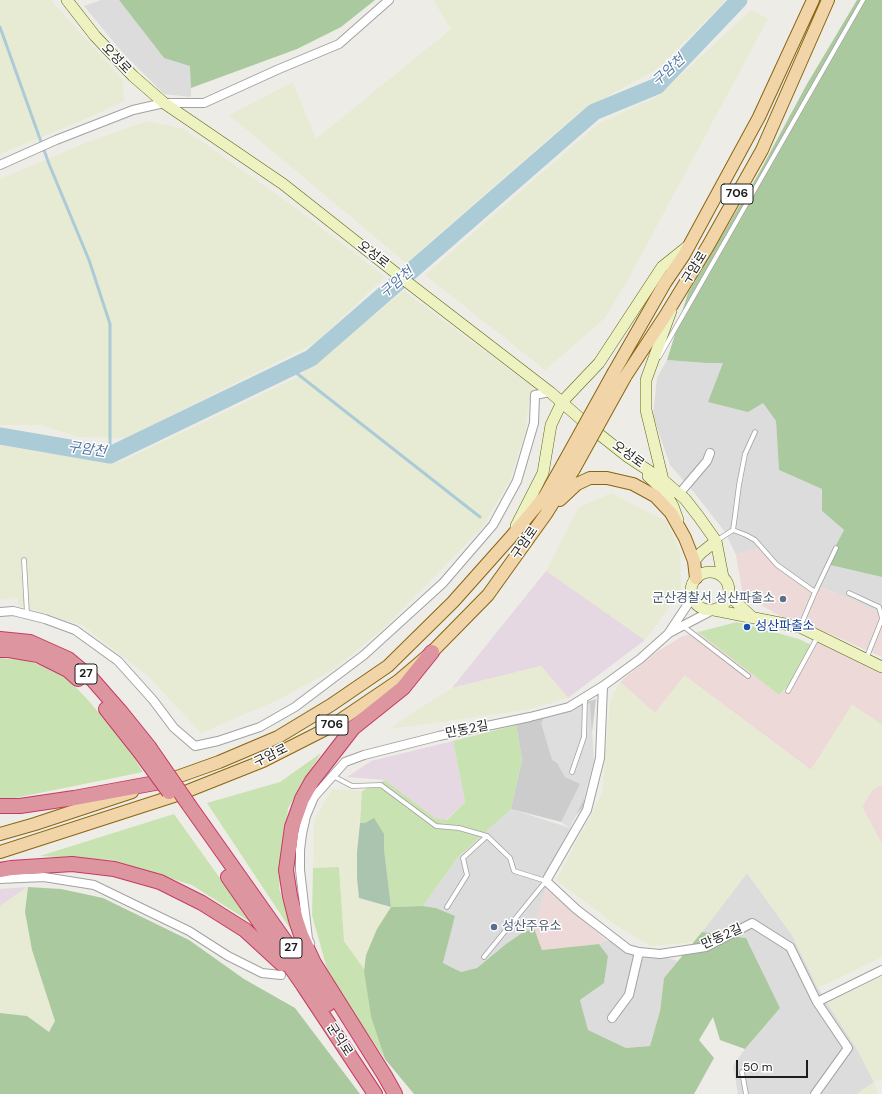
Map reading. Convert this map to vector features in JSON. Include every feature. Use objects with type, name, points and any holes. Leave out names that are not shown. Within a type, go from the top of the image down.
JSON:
[{"type":"highway","name":"27","points":[[0,639],[30,642],[68,659],[92,679],[120,711],[144,750]]},
{"type":"highway","points":[[0,650],[38,655],[68,670],[93,692],[144,750],[185,807],[303,985]]},
{"type":"highway","points":[[394,1094],[385,1076],[314,963],[296,920],[286,870],[292,827],[302,799],[312,781],[353,728],[404,688],[432,652]]},
{"type":"highway","points":[[0,806],[20,806],[74,798],[166,781]]},
{"type":"highway","name":"27","points":[[185,807],[295,955],[389,1094]]},
{"type":"highway","name":"27","points":[[0,870],[72,864],[114,869],[160,882],[202,903],[246,930],[303,985]]},
{"type":"highway","name":"군익로","points":[[303,985],[375,1094]]},
{"type":"main road","name":"오성로","points":[[67,0],[95,36],[133,76],[164,103],[282,184],[550,392],[590,427],[628,457],[663,480],[685,499],[716,541]]},
{"type":"main road","name":"구암로","points":[[0,852],[180,794],[263,761],[330,727],[398,681],[432,652],[488,595],[546,514],[568,466],[620,374],[665,283],[684,255],[759,116],[813,0]]},
{"type":"main road","name":"구암로","points":[[620,374],[674,300],[708,246],[762,150],[828,0]]},
{"type":"main road","points":[[510,538],[543,473],[551,425],[562,402],[599,363],[662,267],[689,246]]},
{"type":"main road","points":[[663,480],[646,410],[646,380],[674,300]]},
{"type":"main road","points":[[628,457],[664,491],[673,506],[694,560],[696,578]]},
{"type":"main road","name":"구암로","points":[[0,834],[36,824],[219,762],[278,737],[331,705],[388,666],[454,602],[510,538],[568,466]]},
{"type":"main road","points":[[546,514],[577,484],[590,478],[607,478],[633,484],[654,496],[671,513],[685,538]]},
{"type":"main road","points":[[694,560],[716,541],[723,578]]},
{"type":"main road","points":[[712,611],[724,604],[728,599],[729,593],[727,582],[723,578],[718,574],[706,572],[700,574],[696,578],[690,591],[692,598],[699,607],[712,611],[800,627],[882,667]]},
{"type":"main road","points":[[729,593],[735,601],[754,618]]},
{"type":"street","points":[[0,165],[56,140],[133,110],[164,103],[204,103],[339,44],[389,0]]},
{"type":"street","points":[[0,612],[13,611],[45,619],[75,630],[118,661],[153,700],[174,728],[195,746],[218,741],[260,727],[295,708],[364,655],[443,583],[493,525],[517,481],[534,423],[536,395],[550,392]]},
{"type":"street","points":[[679,494],[707,461],[710,453]]},
{"type":"street","points":[[668,634],[692,598]]},
{"type":"street","points":[[668,634],[712,611]]},
{"type":"street","name":"만동2길","points":[[315,954],[308,939],[300,870],[302,834],[306,816],[314,797],[345,762],[364,755],[439,736],[570,707],[603,686],[640,659],[668,634]]},
{"type":"street","points":[[546,881],[587,810],[600,758],[603,686]]},
{"type":"street","points":[[0,879],[44,877],[94,884],[189,931],[228,956],[262,973],[281,975]]},
{"type":"street","name":"만동2길","points":[[546,881],[576,909],[628,949],[639,952],[660,954],[706,947],[752,923],[790,947],[818,1002],[848,1048],[815,1094]]},
{"type":"street","points":[[612,1018],[629,995],[639,952]]},
{"type":"street","points":[[818,1002],[882,970]]},
{"type":"lane","points":[[646,380],[863,0]]},
{"type":"lane","points":[[716,541],[733,530],[744,454],[755,432]]},
{"type":"lane","points":[[733,530],[755,540],[777,564],[814,592]]},
{"type":"lane","points":[[800,627],[814,592],[836,548]]},
{"type":"lane","points":[[24,560],[27,615]]},
{"type":"lane","points":[[849,593],[879,607],[882,618],[866,659]]},
{"type":"lane","points":[[683,626],[748,676]]},
{"type":"lane","points":[[788,690],[818,636]]},
{"type":"lane","points":[[572,772],[584,737],[585,697]]},
{"type":"lane","name":"만동2길","points":[[333,775],[352,786],[380,785],[436,826],[459,828],[487,836],[510,858],[514,871],[546,881]]},
{"type":"lane","points":[[447,907],[467,875],[463,858],[487,836]]},
{"type":"lane","points":[[484,957],[546,881]]},
{"type":"lane","points":[[742,1072],[746,1094]]},
{"type":"shaded area","points":[[101,0],[119,0],[164,58],[191,66],[191,97],[164,94],[123,53],[84,6]]},
{"type":"shaded area","points":[[667,360],[723,363],[763,403],[776,421],[779,470],[822,489],[822,511],[844,530],[826,564],[882,577],[882,613],[821,587],[811,593],[757,548],[736,555],[725,532],[670,465],[653,416],[657,378]]},
{"type":"shaded area","points":[[757,548],[811,592],[821,587],[882,613],[882,657],[810,625],[780,616],[743,595],[736,555]]},
{"type":"shaded area","points":[[546,571],[645,640],[568,698],[541,666],[452,688]]},
{"type":"shaded area","points":[[698,632],[779,695],[801,672],[818,641],[882,671],[882,725],[852,705],[811,770],[685,676],[655,713],[620,682],[658,651],[683,636]]},
{"type":"shaded area","points":[[596,699],[583,807],[569,824],[511,809],[522,759],[516,725]]},
{"type":"shaded area","points":[[590,703],[594,761],[584,798],[570,828],[561,822],[580,784],[565,777],[557,763],[552,760],[541,723],[544,718]]},
{"type":"shaded area","points":[[453,741],[465,802],[446,820],[435,818],[385,780],[347,777],[371,761]]},
{"type":"shaded area","points":[[882,785],[882,844],[862,807],[872,790]]},
{"type":"shaded area","points":[[511,809],[570,828],[546,889],[534,928],[522,933],[506,944],[477,968],[461,972],[443,963],[455,916],[436,908],[423,906],[458,857]]},
{"type":"shaded area","points":[[747,873],[792,935],[818,988],[857,1049],[874,1082],[857,1094],[738,1094],[733,1066],[745,1049],[780,1008],[746,938],[702,932]]},
{"type":"shaded area","points":[[28,887],[0,906],[0,889]]},
{"type":"shaded area","points":[[546,889],[606,940],[599,944],[542,950],[534,928]]},
{"type":"shaded area","points":[[606,940],[678,961],[664,978],[660,1011],[650,1046],[626,1048],[588,1030],[580,1000],[604,983],[608,956],[599,944]]},
{"type":"green space","points":[[0,0],[51,0],[123,80],[124,101],[88,118],[0,154]]},
{"type":"green space","points":[[119,0],[375,0],[341,27],[297,49],[191,88],[190,66],[164,58]]},
{"type":"green space","points":[[433,0],[726,0],[657,69],[579,112],[406,263],[229,115],[293,82],[316,139],[451,29]]},
{"type":"green space","points":[[857,0],[882,0],[882,577],[826,564],[844,530],[822,511],[822,489],[779,470],[776,421],[763,403],[748,412],[708,402],[723,363],[667,360],[688,293],[759,173],[807,84]]},
{"type":"green space","points":[[751,10],[768,19],[630,276],[604,319],[545,370],[425,275],[598,124],[658,96]]},
{"type":"green space","points":[[147,121],[184,129],[300,211],[385,277],[315,343],[126,438],[79,437],[40,425],[0,425],[0,179],[88,142]]},
{"type":"green space","points":[[404,291],[534,388],[528,406],[526,429],[510,480],[483,527],[384,628],[334,669],[280,699],[201,733],[149,677],[82,625],[19,606],[17,597],[0,600],[0,445],[46,453],[120,462],[296,378]]},
{"type":"green space","points":[[611,493],[666,521],[680,551],[681,589],[645,640],[546,571],[578,508]]},
{"type":"green space","points":[[737,622],[799,639],[815,647],[801,672],[779,695],[698,632]]},
{"type":"green space","points":[[0,658],[24,660],[60,671],[88,700],[128,748],[143,772],[0,801]]},
{"type":"green space","points":[[541,666],[568,698],[526,710],[390,729],[412,713],[452,688]]},
{"type":"green space","points":[[684,676],[811,770],[852,705],[882,725],[882,785],[872,790],[862,807],[882,844],[882,957],[818,988],[792,935],[747,873],[694,942],[651,946],[618,927],[556,880],[602,794],[610,701],[620,682],[655,713]]},
{"type":"green space","points":[[516,725],[522,759],[511,809],[458,857],[423,906],[391,907],[384,849],[384,834],[365,823],[360,823],[362,791],[385,780],[435,818],[447,820],[465,802],[453,741]]},
{"type":"green space","points":[[321,753],[288,808],[279,888],[295,936],[207,803],[280,782]]},
{"type":"green space","points":[[332,789],[362,791],[357,852],[359,898],[391,907],[366,955],[364,969],[344,941],[339,867],[313,868],[314,820]]},
{"type":"green space","points":[[174,814],[252,923],[192,885],[112,860],[40,856]]},
{"type":"green space","points":[[374,818],[384,834],[384,849],[391,907],[359,898],[357,852],[360,823],[365,823]]},
{"type":"green space","points":[[339,867],[344,941],[364,969],[371,1017],[385,1059],[329,976],[312,915],[313,868]]},
{"type":"green space","points":[[28,887],[25,912],[32,950],[55,1021],[49,1032],[27,1016],[0,1013],[0,906]]},
{"type":"green space","points":[[28,887],[61,889],[103,898],[189,940],[244,979],[295,1008],[360,1094],[0,1094],[0,1013],[27,1016],[49,1032],[55,1021],[32,950],[25,912]]},
{"type":"green space","points":[[423,906],[436,908],[455,916],[443,963],[461,972],[477,968],[506,944],[522,933],[534,928],[542,950],[599,944],[608,956],[604,983],[580,1000],[588,1030],[626,1048],[650,1046],[660,1011],[664,978],[702,932],[746,938],[780,1008],[745,1049],[720,1040],[713,1017],[699,1040],[714,1058],[694,1094],[414,1094],[385,1059],[371,1017],[364,971],[366,955],[377,929],[391,907]]},
{"type":"green space","points":[[882,976],[882,1080],[874,1082],[857,1049],[827,1003]]},
{"type":"green space","points":[[874,1082],[878,1094],[857,1094]]},
{"type":"waterway","name":"구암천","points":[[0,436],[110,455],[311,358],[594,112],[657,86],[739,0]]},
{"type":"waterway","points":[[0,27],[49,164],[89,260],[110,324],[110,455]]},
{"type":"waterway","points":[[290,368],[480,517]]},
{"type":"place","name":"군산경찰서 성산파출소","points":[[783,599]]},
{"type":"place","name":"성산파출소","points":[[747,627]]},
{"type":"place","name":"성산주유소","points":[[494,927]]}]
